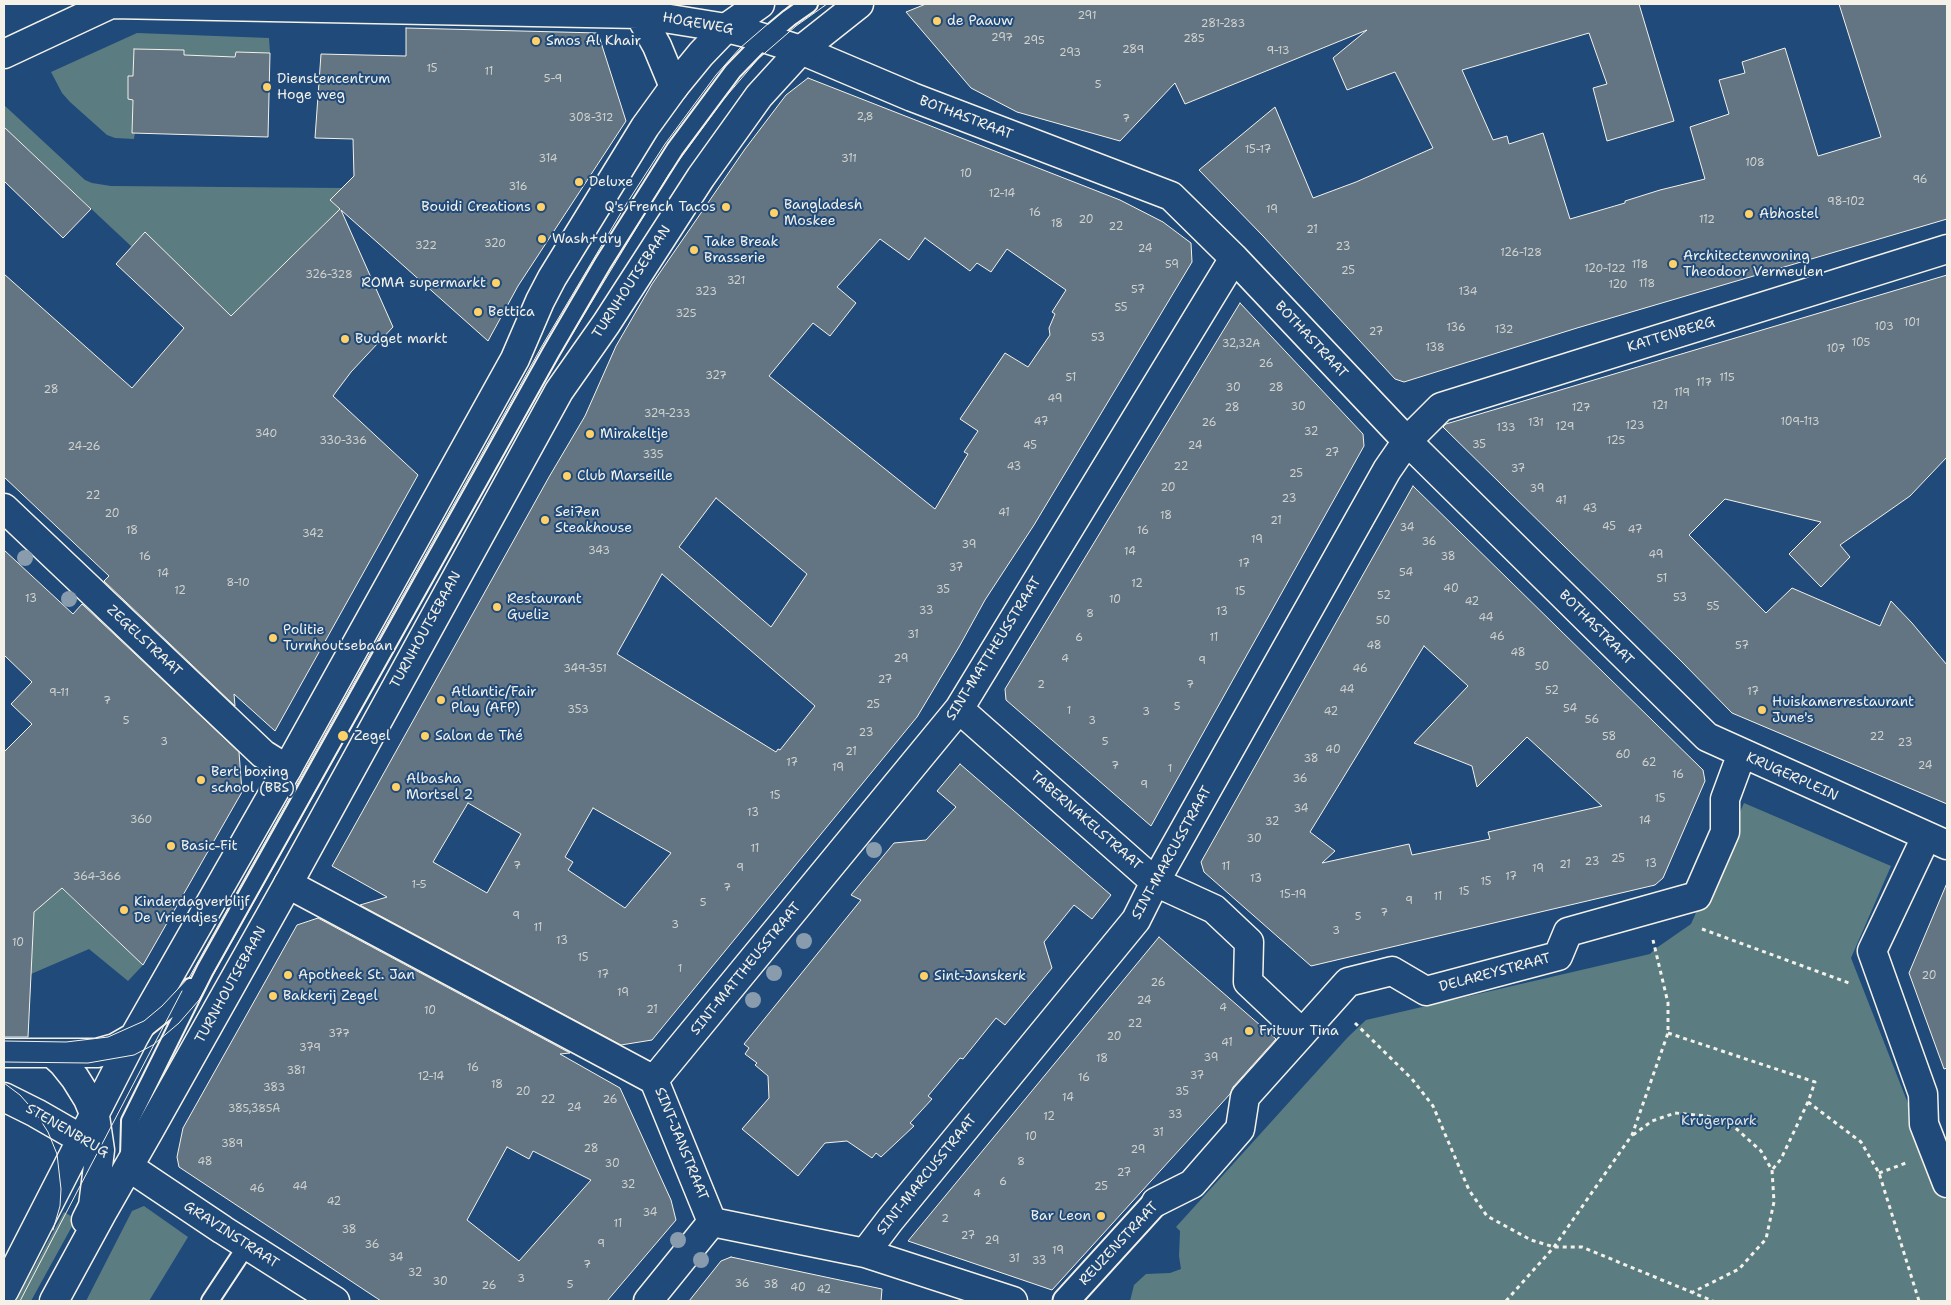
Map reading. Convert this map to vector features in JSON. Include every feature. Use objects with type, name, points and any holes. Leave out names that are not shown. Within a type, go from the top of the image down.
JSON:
[{"type":"street","name":"HOGEWEG","points":[[4,54],[112,4],[623,10],[726,28],[766,38],[801,50]]},
{"type":"street","points":[[4,1291],[92,1135],[134,1037],[287,769],[515,359],[552,278],[636,142],[674,87],[701,54],[726,28],[760,4]]},
{"type":"street","name":"TURNHOUTSEBAAN","points":[[54,1301],[288,884],[559,391],[738,124],[759,96],[801,50],[859,4]]},
{"type":"street","points":[[623,10],[657,46],[674,87]]},
{"type":"street","name":"BOTHASTRAAT","points":[[801,50],[912,97],[1171,196],[1234,258],[1408,442],[1707,737],[1742,753]]},
{"type":"street","name":"KATTENBERG","points":[[1408,442],[1441,407],[1947,249]]},
{"type":"street","name":"SINT-MATTHEUSSTRAAT","points":[[654,1080],[959,710],[1234,258]]},
{"type":"street","name":"SINT-MARCUSSTRAAT","points":[[865,1253],[1136,920],[1155,882],[1387,470],[1408,442]]},
{"type":"street","name":"ZEGELSTRAAT","points":[[4,508],[262,754],[287,769]]},
{"type":"street","name":"TABERNAKELSTRAAT","points":[[959,710],[1155,882],[1214,908],[1249,942],[1248,982],[1302,1032]]},
{"type":"street","name":"KRUGERPLEIN","points":[[1697,896],[1726,832],[1725,798],[1742,753],[1937,841]]},
{"type":"street","points":[[1937,841],[1872,951],[1923,1094],[1924,1124],[1947,1183]]},
{"type":"street","name":"SINT-JANSTRAAT","points":[[288,884],[654,1080],[712,1222]]},
{"type":"street","name":"DELAREYSTRAAT","points":[[1302,1032],[1348,982],[1392,971],[1426,991],[1558,956],[1568,932],[1697,896]]},
{"type":"street","name":"REUZENSTRAAT","points":[[1066,1301],[1156,1202],[1192,1184],[1240,1130],[1245,1097],[1302,1032]]},
{"type":"street","points":[[4,1052],[97,1053],[115,1048],[134,1037]]},
{"type":"street","points":[[44,1301],[93,1206],[92,1135],[88,1099],[75,1078],[52,1053]]},
{"type":"street","name":"STENENBRUG","points":[[4,1097],[36,1113],[92,1135],[128,1167]]},
{"type":"street","name":"GRAVINSTRAAT","points":[[128,1167],[335,1301]]},
{"type":"street","points":[[648,1301],[712,1222],[865,1253],[1013,1301]]},
{"type":"lane","points":[[128,1167],[130,1121],[205,970],[546,360],[603,263],[675,148],[734,71],[766,38],[808,4]]},
{"type":"lane","points":[[134,1037],[176,1004],[205,970]]},
{"type":"lane","points":[[210,1301],[247,1245]]},
{"type":"path","points":[[1506,1301],[1554,1247],[1632,1135],[1668,1033],[1668,1003],[1648,909]]},
{"type":"path","points":[[1700,928],[1862,987],[1881,977]]},
{"type":"path","points":[[1330,1003],[1359,1026],[1412,1079],[1433,1106],[1469,1190],[1487,1216],[1530,1240],[1554,1247],[1582,1247],[1713,1301]]},
{"type":"path","points":[[1668,1033],[1815,1082],[1808,1102],[1781,1159],[1772,1170]]},
{"type":"path","points":[[1808,1102],[1861,1142],[1879,1173],[1920,1301]]},
{"type":"path","points":[[1632,1135],[1652,1121],[1675,1113],[1707,1116],[1730,1123],[1761,1151],[1772,1170],[1774,1202],[1766,1239],[1739,1269],[1693,1292]]},
{"type":"green space","points":[[137,33],[269,38],[270,53],[236,52],[235,57],[184,55],[184,50],[152,49],[136,51],[134,49],[133,76],[128,76],[128,99],[133,100],[132,132],[135,132],[134,139],[115,138],[107,135],[70,102],[62,93],[51,72]]},
{"type":"green space","points":[[4,105],[85,180],[92,183],[111,186],[342,188],[330,200],[340,209],[231,316],[132,247],[4,127]]},
{"type":"green space","name":"Krugerpark","points":[[1744,803],[1891,866],[1851,958],[1947,1203],[1947,1301],[1130,1301],[1134,1285],[1146,1274],[1170,1273],[1181,1269],[1179,1256],[1180,1231],[1176,1227],[1348,1037],[1366,1020],[1650,954],[1691,924]]},
{"type":"green space","points":[[5,835],[143,965],[128,981],[89,949],[31,974],[34,912],[37,909],[4,880]]},
{"type":"green space","points":[[144,1206],[188,1237],[149,1301],[86,1301],[132,1211]]},
{"type":"green space","points":[[64,1212],[76,1219],[31,1301],[16,1301]]},
{"type":"building","points":[[926,4],[1639,4],[1674,121],[1607,141],[1593,88],[1607,84],[1589,33],[1462,70],[1493,140],[1507,136],[1509,144],[1543,133],[1570,219],[1625,203],[1625,201],[1660,190],[1705,179],[1690,127],[1729,114],[1719,80],[1745,73],[1742,62],[1785,48],[1818,156],[1881,137],[1839,4],[1947,4],[1947,219],[1577,328],[1404,382],[1395,379],[1263,236],[1199,170],[1275,107],[1313,198],[1356,182],[1433,148],[1395,72],[1347,90],[1333,58],[1367,30],[1185,104],[1175,83],[1120,141],[1017,112],[971,88],[906,12]]},
{"type":"building","points":[[406,28],[598,33],[626,121],[518,286],[488,341],[341,210],[393,327],[351,372],[333,396],[418,475],[275,731],[234,694],[235,706],[104,581],[109,576],[4,477],[4,274],[132,388],[184,328],[116,264],[145,232],[231,316],[340,209],[330,200],[354,176],[353,139],[315,138],[321,54],[406,56]]},
{"type":"building","points":[[134,49],[184,50],[184,55],[235,57],[236,52],[270,53],[268,137],[132,133],[133,100],[128,99],[128,76],[133,76]]},
{"type":"building","points":[[808,78],[1120,200],[1163,222],[1191,243],[1192,262],[1034,525],[985,600],[917,717],[652,1040],[621,1045],[360,905],[387,897],[332,866],[585,416],[616,346],[652,284],[745,149],[786,95]],"holes":[[[925,238],[970,271],[977,263],[991,272],[1007,249],[1066,290],[1052,312],[1055,314],[1049,328],[1050,335],[1028,367],[1005,353],[960,419],[978,431],[964,452],[968,454],[935,509],[769,376],[813,323],[830,336],[856,303],[837,287],[880,239],[909,260]],[[716,498],[807,574],[771,627],[679,547]],[[662,574],[815,706],[780,750],[778,749],[776,752],[617,654]],[[468,803],[521,834],[487,893],[433,862]],[[593,808],[671,853],[625,908],[568,870],[573,862],[565,857]]]},
{"type":"building","points":[[4,127],[91,209],[63,238],[4,181]]},
{"type":"building","points":[[1947,275],[1947,457],[1910,496],[1840,545],[1850,557],[1821,587],[1789,554],[1821,522],[1725,499],[1689,535],[1766,613],[1792,588],[1880,626],[1891,601],[1947,665],[1947,804],[1732,713],[1443,427],[1446,424]]},
{"type":"building","points":[[1240,303],[1363,434],[1364,446],[1151,826],[1006,700],[1005,689]]},
{"type":"building","points":[[1413,486],[1703,770],[1705,781],[1663,878],[1655,885],[1311,966],[1204,872],[1201,862]],"holes":[[[1424,646],[1468,686],[1414,743],[1472,766],[1477,787],[1527,737],[1602,806],[1488,832],[1490,839],[1412,855],[1409,844],[1322,863],[1335,851],[1310,832]]]},
{"type":"building","points":[[4,550],[73,614],[82,604],[239,752],[242,792],[143,965],[62,888],[34,912],[28,1037],[4,1037],[4,752],[32,724],[11,704],[32,682],[4,655]]},
{"type":"building","name":"Sint-Janskerk","points":[[960,764],[1111,895],[1092,919],[1074,905],[1044,942],[1052,968],[1005,1025],[996,1018],[963,1059],[960,1058],[928,1096],[932,1099],[910,1123],[914,1126],[881,1157],[876,1153],[872,1158],[847,1141],[825,1143],[798,1176],[742,1129],[769,1098],[768,1076],[755,1065],[757,1063],[745,1054],[749,1048],[744,1044],[861,900],[851,895],[894,843],[926,840],[956,807],[937,791]]},
{"type":"building","points":[[1947,883],[1947,1068],[1944,1069],[1909,973]]},
{"type":"building","points":[[318,918],[570,1053],[560,1054],[620,1088],[671,1200],[676,1220],[607,1301],[381,1301],[179,1167],[177,1157],[183,1128],[297,925]],"holes":[[[507,1147],[529,1159],[533,1151],[591,1180],[519,1261],[467,1220]]]},
{"type":"building","points":[[1159,937],[1276,1039],[1233,1087],[1230,1094],[1052,1290],[908,1241]]},
{"type":"building","points":[[731,1257],[882,1289],[881,1301],[689,1301],[721,1261]]},
{"type":"tram line","points":[[4,1041],[66,1042],[108,1037],[144,1021],[162,1006],[190,976],[542,346],[625,206],[665,144],[716,75],[740,48],[791,4]]},
{"type":"tram line","points":[[4,1062],[88,1063],[134,1055],[153,1045],[179,1023],[199,1000],[559,356],[669,174],[723,100],[758,59],[796,26],[827,4]]},
{"type":"tram line","points":[[20,1301],[182,991]]},
{"type":"tram line","points":[[4,1083],[20,1095],[36,1113],[48,1132],[57,1154],[61,1189],[60,1206],[53,1230]]},
{"type":"place","name":"de Paauw","points":[[937,21]]},
{"type":"place","name":"Smos Al Khair","points":[[536,41]]},
{"type":"place","name":"Dienstencentrum Hoge weg","points":[[267,87]]},
{"type":"place","name":"Deluxe","points":[[579,182]]},
{"type":"place","name":"Bouidi Creations","points":[[541,207]]},
{"type":"place","name":"Q's French Tacos","points":[[726,207]]},
{"type":"place","name":"Bangladesh Moskee","points":[[774,213]]},
{"type":"place","name":"Abhostel","points":[[1749,214]]},
{"type":"place","name":"Wash+dry","points":[[542,239]]},
{"type":"place","name":"Take Break Brasserie","points":[[694,250]]},
{"type":"place","name":"Architectenwoning Theodoor Vermeulen","points":[[1673,264]]},
{"type":"place","name":"ROMA supermarkt","points":[[496,283]]},
{"type":"place","name":"Bettica","points":[[478,312]]},
{"type":"place","name":"Budget markt","points":[[345,339]]},
{"type":"place","name":"Mirakeltje","points":[[590,434]]},
{"type":"place","name":"Club Marseille","points":[[567,476]]},
{"type":"place","name":"Sei7en Steakhouse","points":[[545,520]]},
{"type":"place","name":"Restaurant Gueliz","points":[[497,607]]},
{"type":"place","name":"Politie Turnhoutsebaan","points":[[273,638]]},
{"type":"place","name":"Atlantic/Fair Play (AFP)","points":[[441,700]]},
{"type":"place","name":"Huiskamerrestaurant June's","points":[[1762,710]]},
{"type":"place","name":"Zegel","points":[[343,736]]},
{"type":"place","name":"Salon de Thé","points":[[425,736]]},
{"type":"place","name":"Bert boxing school (BBS)","points":[[201,780]]},
{"type":"place","name":"Albasha Mortsel 2","points":[[396,787]]},
{"type":"place","name":"Basic-Fit","points":[[171,846]]},
{"type":"place","name":"Kinderdagverblijf De Vriendjes","points":[[124,910]]},
{"type":"place","name":"Apotheek St. Jan","points":[[288,975]]},
{"type":"place","name":"Sint-Janskerk","points":[[924,976]]},
{"type":"place","name":"Bakkerij Zegel","points":[[273,996]]},
{"type":"place","name":"Frituur Tina","points":[[1249,1031]]},
{"type":"place","name":"Bar Leon","points":[[1101,1216]]}]
